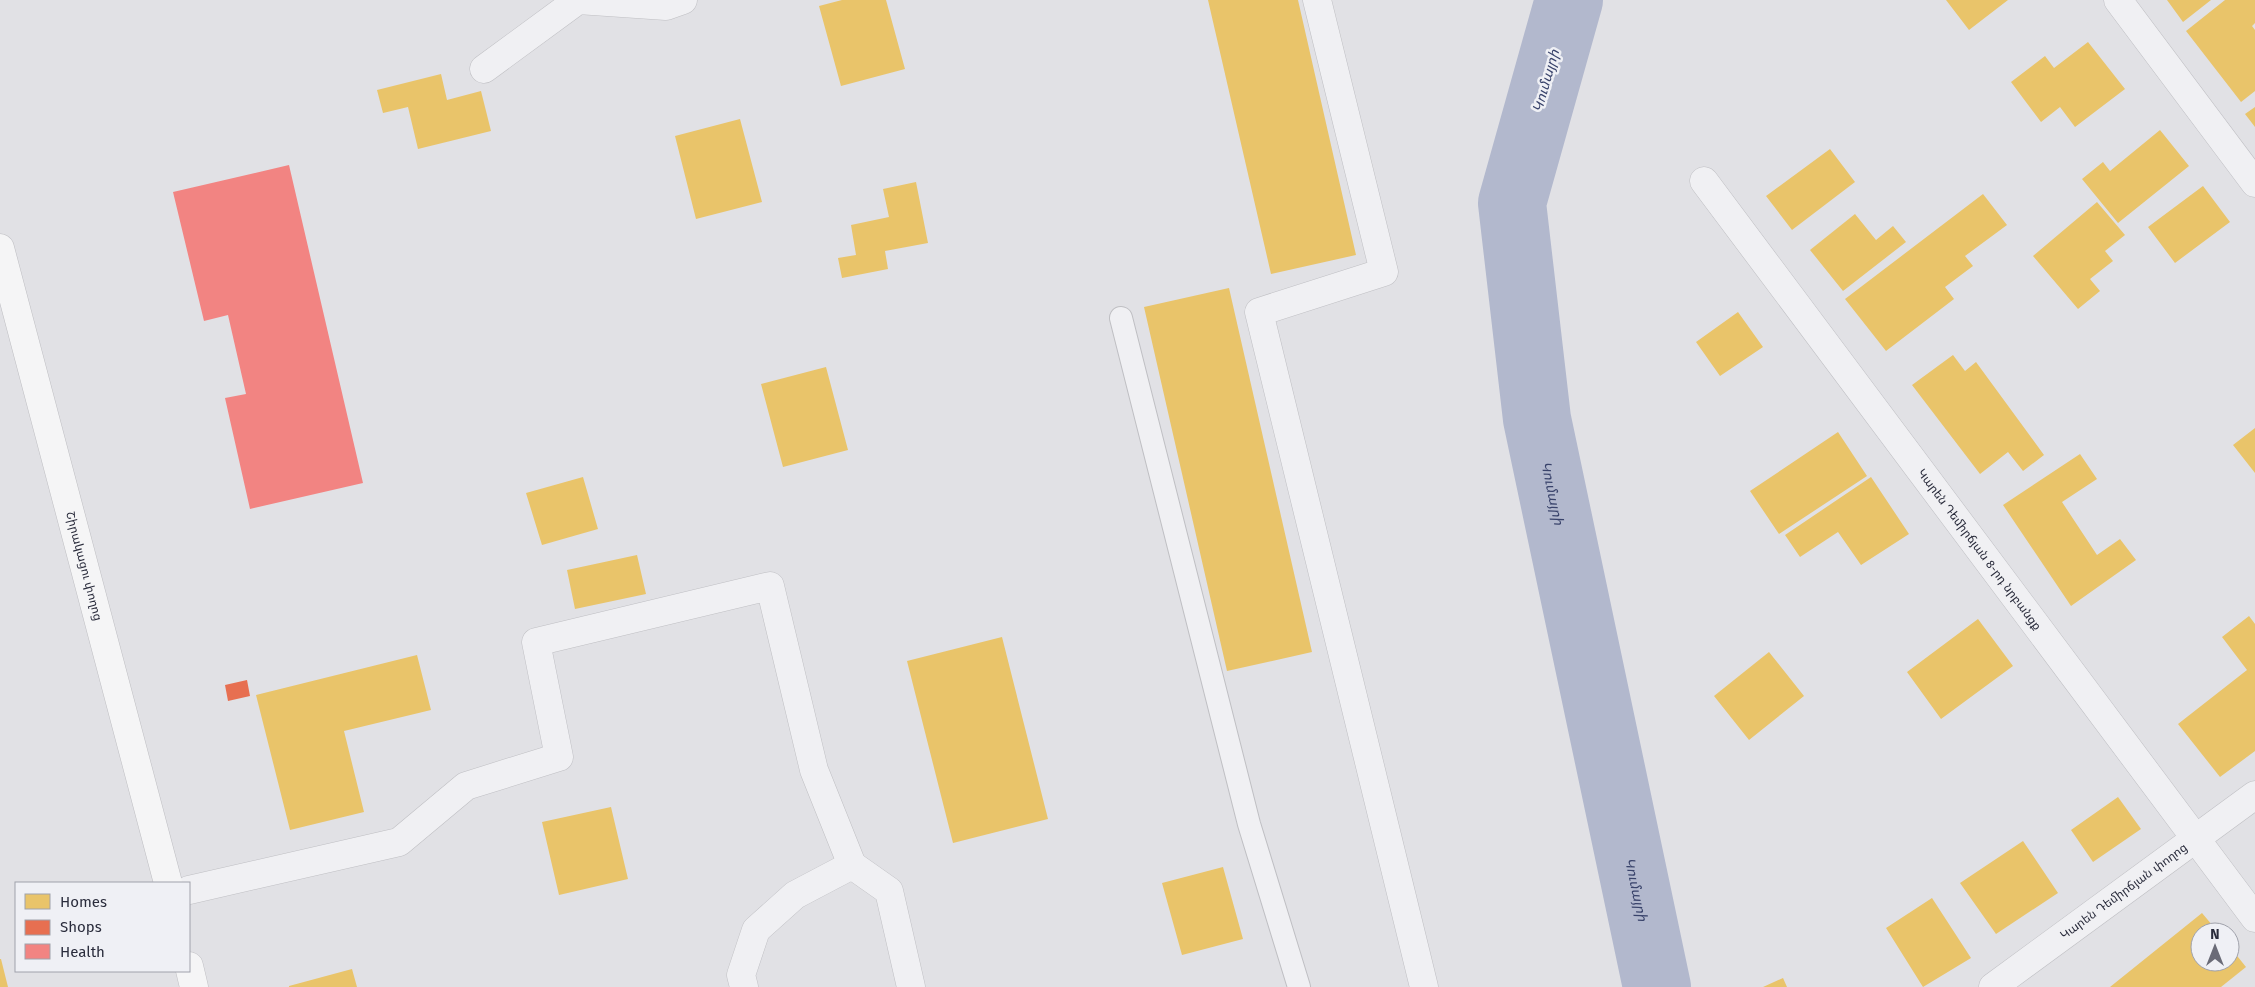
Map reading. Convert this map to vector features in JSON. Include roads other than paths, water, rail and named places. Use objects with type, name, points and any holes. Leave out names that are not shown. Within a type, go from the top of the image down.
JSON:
[{"type":"main road","name":"Շիրակացու փողոց","points":[[0,248],[168,882]]},
{"type":"main road","points":[[190,970],[194,987]]},
{"type":"street","points":[[484,69],[578,0],[666,6],[683,0]]},
{"type":"street","points":[[1317,0],[1384,272],[1259,312],[1424,987]]},
{"type":"street","points":[[2118,0],[2255,183]]},
{"type":"street","name":"Կարեն Դեմիրճյան 8-րդ նրբանցք","points":[[1704,181],[2194,839],[2255,918]]},
{"type":"street","points":[[190,890],[400,842],[466,786],[559,757],[536,642],[770,586],[814,770],[852,865],[889,891],[911,987]]},
{"type":"street","name":"Կարեն Դեմիրճյան փողոց","points":[[1993,987],[2255,795]]},
{"type":"street","points":[[744,987],[741,975],[756,930],[795,894],[852,865]]},
{"type":"lane","points":[[1121,318],[1249,824],[1298,987]]},
{"type":"waterway","name":"Կումայրի","points":[[1569,0],[1512,203],[1537,419],[1657,987]]}]
